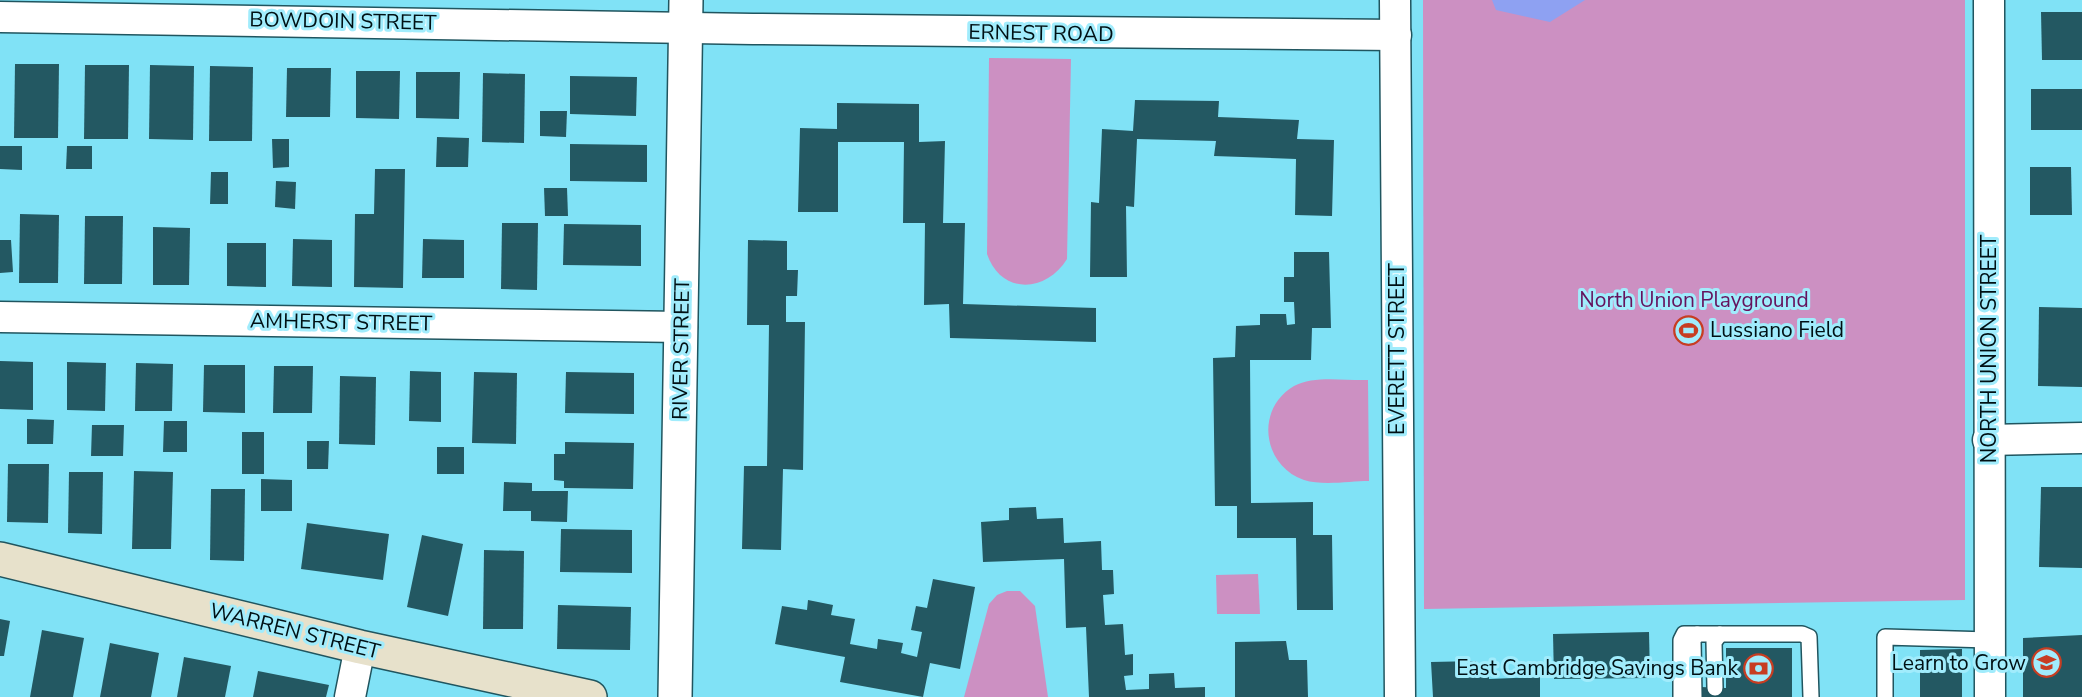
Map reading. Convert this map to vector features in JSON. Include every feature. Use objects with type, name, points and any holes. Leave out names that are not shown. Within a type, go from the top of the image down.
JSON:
[{"type":"main road","name":"WARREN STREET","points":[[0,559],[360,647],[590,697]]},
{"type":"street","name":"EVERETT STREET","points":[[1395,0],[1400,697]]},
{"type":"street","name":"NORTH UNION STREET","points":[[1989,0],[1990,697]]},
{"type":"street","name":"ERNEST ROAD","points":[[686,13],[990,32],[1396,36]]},
{"type":"street","name":"BOWDOIN STREET","points":[[0,17],[686,13]]},
{"type":"street","name":"RIVER STREET","points":[[675,697],[686,13]]},
{"type":"street","name":"AMHERST STREET","points":[[0,317],[682,327]]},
{"type":"street","points":[[1988,440],[2082,438]]},
{"type":"street","points":[[350,697],[360,647]]},
{"type":"lane","points":[[1681,697],[1681,640],[1684,634],[1802,634],[1809,637],[1811,697]]},
{"type":"lane","points":[[1694,697],[1693,640],[1697,634]]},
{"type":"lane","points":[[1715,688],[1714,642],[1720,634]]},
{"type":"lane","points":[[1885,697],[1885,637],[1989,640]]},
{"type":"green space","name":"North Union Playground","points":[[1423,0],[1965,0],[1965,600],[1424,609]]},
{"type":"green space","points":[[989,58],[1071,59],[1067,259],[1048,278],[1036,283],[1024,285],[1013,283],[1002,277],[987,254]]},
{"type":"green space","points":[[1368,380],[1369,481],[1320,483],[1304,480],[1290,473],[1279,462],[1272,450],[1269,436],[1269,422],[1273,408],[1282,396],[1294,386],[1311,381]]},
{"type":"green space","points":[[1258,574],[1260,614],[1217,614],[1216,575]]},
{"type":"green space","points":[[1007,591],[1020,591],[1035,606],[1048,697],[964,697],[989,604],[997,595]]},
{"type":"water","points":[[1492,0],[1585,0],[1550,22],[1496,10]]},
{"type":"building","points":[[2041,12],[2082,12],[2082,60],[2042,60]]},
{"type":"building","points":[[15,64],[59,64],[58,138],[14,138]]},
{"type":"building","points":[[85,65],[129,65],[128,139],[84,139]]},
{"type":"building","points":[[150,65],[194,66],[193,140],[149,139]]},
{"type":"building","points":[[210,66],[253,67],[252,141],[209,141]]},
{"type":"building","points":[[287,68],[331,68],[330,117],[286,117]]},
{"type":"building","points":[[356,71],[400,71],[399,119],[356,118]]},
{"type":"building","points":[[416,72],[460,72],[459,119],[416,118]]},
{"type":"building","points":[[483,73],[525,74],[524,143],[482,142]]},
{"type":"building","points":[[570,76],[637,77],[636,116],[570,114]]},
{"type":"building","points":[[2031,89],[2082,89],[2082,130],[2031,130]]},
{"type":"building","points":[[1135,100],[1219,101],[1218,117],[1299,120],[1297,139],[1334,140],[1332,216],[1295,215],[1296,159],[1214,156],[1216,141],[1137,139],[1134,207],[1126,206],[1127,277],[1090,277],[1091,202],[1099,203],[1102,129],[1133,131]]},
{"type":"building","points":[[837,103],[919,104],[919,142],[945,141],[943,223],[965,223],[963,304],[1096,308],[1096,342],[950,338],[949,304],[924,305],[925,223],[903,223],[904,142],[838,142],[838,212],[798,212],[800,128],[837,129]]},
{"type":"building","points":[[540,111],[567,111],[566,137],[540,136]]},
{"type":"building","points":[[437,137],[469,138],[468,167],[436,167]]},
{"type":"building","points":[[272,139],[289,139],[289,167],[273,168]]},
{"type":"building","points":[[570,144],[647,145],[647,182],[570,181]]},
{"type":"building","points":[[0,146],[22,146],[22,170],[0,169]]},
{"type":"building","points":[[67,146],[92,146],[92,169],[66,169]]},
{"type":"building","points":[[2030,167],[2071,167],[2072,215],[2030,215]]},
{"type":"building","points":[[375,169],[405,169],[403,288],[354,287],[355,214],[374,214]]},
{"type":"building","points":[[211,172],[228,172],[228,204],[210,204]]},
{"type":"building","points":[[276,181],[296,182],[295,209],[275,207]]},
{"type":"building","points":[[544,188],[567,188],[568,216],[545,216]]},
{"type":"building","points":[[20,214],[59,215],[58,283],[19,283]]},
{"type":"building","points":[[85,216],[123,216],[122,284],[84,284]]},
{"type":"building","points":[[502,223],[538,223],[537,290],[501,289]]},
{"type":"building","points":[[564,224],[641,225],[641,266],[563,265]]},
{"type":"building","points":[[153,227],[190,228],[189,285],[153,285]]},
{"type":"building","points":[[293,239],[332,240],[332,287],[292,286]]},
{"type":"building","points":[[423,239],[464,240],[464,278],[422,278]]},
{"type":"building","points":[[0,240],[11,240],[13,272],[0,273]]},
{"type":"building","points":[[748,240],[787,241],[787,270],[798,270],[797,296],[786,296],[786,322],[805,322],[803,470],[783,469],[781,550],[742,549],[744,466],[767,466],[769,325],[747,325]]},
{"type":"building","points":[[227,243],[266,243],[266,287],[227,286]]},
{"type":"building","points":[[1294,252],[1329,252],[1331,328],[1312,328],[1311,360],[1250,360],[1251,503],[1313,502],[1313,535],[1332,535],[1333,610],[1297,610],[1296,538],[1237,538],[1237,506],[1215,506],[1213,358],[1235,357],[1236,326],[1260,325],[1260,314],[1286,314],[1287,325],[1295,324],[1294,302],[1284,302],[1284,277],[1294,277]]},
{"type":"building","points":[[2039,307],[2082,308],[2082,387],[2038,386]]},
{"type":"building","points":[[0,361],[33,362],[33,410],[0,409]]},
{"type":"building","points":[[67,362],[106,363],[105,411],[67,410]]},
{"type":"building","points":[[136,363],[173,364],[172,411],[135,411]]},
{"type":"building","points":[[204,365],[245,365],[245,413],[203,412]]},
{"type":"building","points":[[274,366],[313,366],[312,413],[273,413]]},
{"type":"building","points":[[410,371],[441,372],[441,422],[409,421]]},
{"type":"building","points":[[474,372],[517,373],[516,444],[472,443]]},
{"type":"building","points":[[566,372],[634,373],[634,414],[565,413]]},
{"type":"building","points":[[340,376],[376,377],[375,445],[339,444]]},
{"type":"building","points":[[27,419],[54,420],[53,444],[27,444]]},
{"type":"building","points":[[164,421],[187,421],[187,452],[163,452]]},
{"type":"building","points":[[92,425],[124,425],[123,456],[91,456]]},
{"type":"building","points":[[242,432],[264,432],[264,474],[242,474]]},
{"type":"building","points":[[307,441],[329,441],[328,469],[307,469]]},
{"type":"building","points":[[565,442],[634,443],[633,489],[564,488],[564,481],[554,480],[554,454],[565,454]]},
{"type":"building","points":[[437,447],[464,447],[464,474],[437,474]]},
{"type":"building","points":[[8,464],[49,464],[48,523],[7,522]]},
{"type":"building","points":[[134,471],[173,472],[171,549],[132,549]]},
{"type":"building","points":[[69,472],[103,472],[102,534],[68,533]]},
{"type":"building","points":[[261,479],[292,480],[292,511],[261,511]]},
{"type":"building","points":[[504,482],[532,483],[532,491],[568,491],[567,522],[531,521],[531,511],[503,511]]},
{"type":"building","points":[[2041,487],[2082,487],[2082,568],[2039,567]]},
{"type":"building","points":[[211,489],[245,489],[244,561],[210,560]]},
{"type":"building","points":[[1036,507],[1037,519],[1063,518],[1064,543],[1101,541],[1102,570],[1113,570],[1114,594],[1103,595],[1105,625],[1123,624],[1125,655],[1133,654],[1133,675],[1124,676],[1126,690],[1149,689],[1149,674],[1174,673],[1175,688],[1205,687],[1205,697],[1089,697],[1086,627],[1066,628],[1064,559],[983,562],[981,522],[1009,520],[1009,508]]},
{"type":"building","points":[[307,523],[389,534],[383,580],[301,569]]},
{"type":"building","points":[[561,529],[632,530],[632,573],[560,572]]},
{"type":"building","points":[[422,535],[463,544],[448,616],[407,607]]},
{"type":"building","points":[[484,550],[524,551],[523,629],[483,629]]},
{"type":"building","points":[[933,579],[975,587],[960,669],[930,663],[923,697],[840,682],[845,657],[775,644],[782,606],[807,610],[808,600],[833,605],[831,615],[855,619],[850,644],[877,649],[878,639],[903,643],[901,653],[917,657],[922,632],[911,630],[916,606],[927,608]]},
{"type":"building","points":[[558,605],[631,607],[630,650],[557,649]]},
{"type":"building","points":[[0,619],[10,621],[4,656],[0,656]]},
{"type":"building","points":[[42,630],[84,638],[73,697],[30,697]]},
{"type":"building","points":[[1649,632],[1650,678],[1554,679],[1553,634]]},
{"type":"building","name":"Learn to Grow","points":[[2082,635],[2082,697],[2023,697],[2023,638]]},
{"type":"building","points":[[1286,641],[1289,660],[1307,660],[1308,697],[1235,697],[1235,642]]},
{"type":"building","points":[[110,643],[159,653],[151,697],[100,697]]},
{"type":"building","name":"East Cambridge Savings Bank","points":[[1726,648],[1792,648],[1792,697],[1701,697],[1701,687],[1726,688]]},
{"type":"building","points":[[1962,649],[1962,697],[1920,697],[1920,650]]},
{"type":"building","points":[[184,657],[231,666],[225,697],[177,697]]},
{"type":"building","points":[[1476,661],[1476,671],[1489,670],[1489,679],[1540,677],[1540,697],[1433,697],[1431,662]]},
{"type":"building","points":[[258,671],[329,685],[326,697],[253,697]]},
{"type":"place","name":"Lussiano Field","points":[[1689,330]]},
{"type":"place","name":"Learn to Grow","points":[[2047,663]]},
{"type":"place","name":"East Cambridge Savings Bank","points":[[1759,668]]}]
